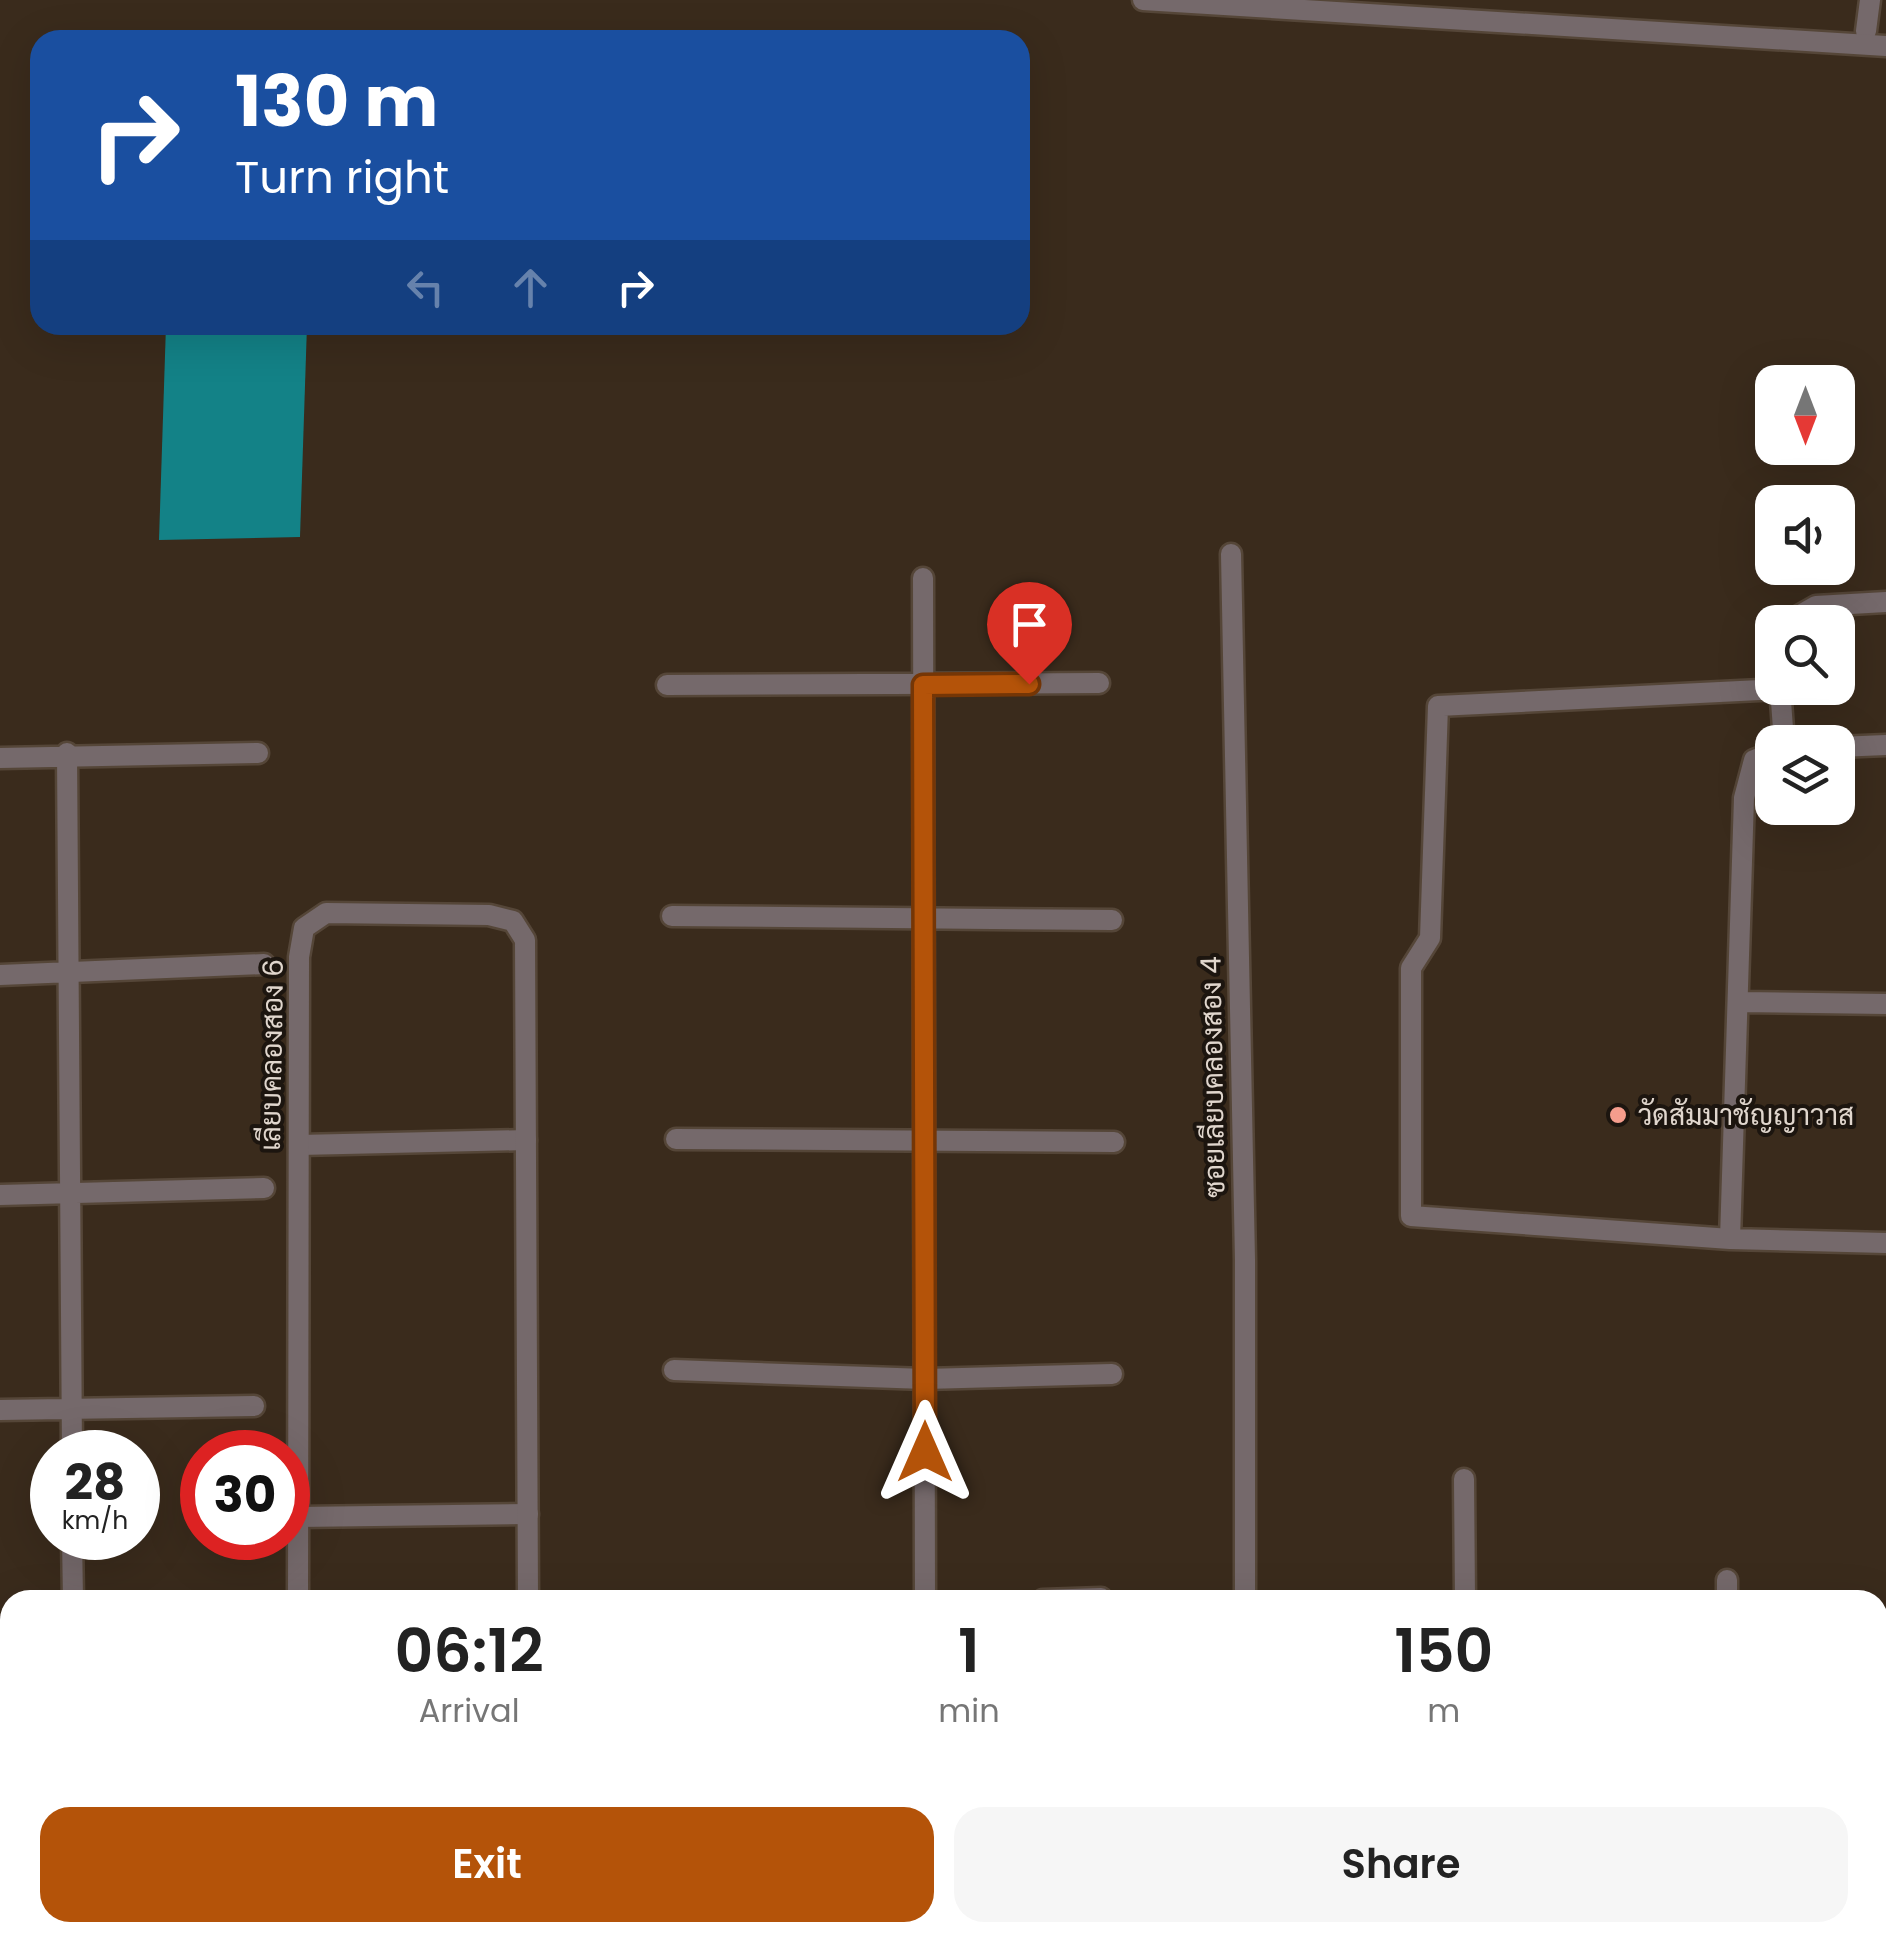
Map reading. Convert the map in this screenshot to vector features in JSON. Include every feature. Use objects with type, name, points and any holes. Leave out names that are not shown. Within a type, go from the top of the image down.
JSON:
[{"type":"street","points":[[1143,0],[1886,46]]},
{"type":"street","points":[[1866,30],[1870,0]]},
{"type":"street","name":"ซอยเลียบคลองสอง 4","points":[[1231,554],[1244,1240],[1244,1590]]},
{"type":"street","points":[[923,578],[925,1590]]},
{"type":"street","points":[[1834,605],[1886,602]]},
{"type":"street","points":[[668,685],[1099,683]]},
{"type":"street","points":[[1755,689],[1438,706],[1430,938],[1410,968],[1410,1216],[1730,1239],[1886,1244]]},
{"type":"street","points":[[1855,746],[1886,745]]},
{"type":"street","points":[[0,758],[67,753],[258,753]]},
{"type":"street","points":[[67,753],[71,1430]]},
{"type":"street","points":[[1730,1239],[1744,798],[1755,760]]},
{"type":"street","name":"เลียบคลองสอง 6","points":[[298,1430],[299,957],[304,928],[326,913],[489,915],[514,921],[525,940],[528,1590]]},
{"type":"street","points":[[672,916],[1112,920]]},
{"type":"street","points":[[0,975],[264,964]]},
{"type":"street","points":[[1739,1002],[1886,1004]]},
{"type":"street","points":[[299,1144],[526,1140]]},
{"type":"street","points":[[676,1140],[1114,1142]]},
{"type":"street","points":[[0,1194],[264,1188]]},
{"type":"street","points":[[674,1370],[924,1379],[1112,1374]]},
{"type":"street","points":[[0,1410],[254,1406]]},
{"type":"street","points":[[1464,1479],[1465,1590]]},
{"type":"street","points":[[310,1518],[528,1514]]},
{"type":"street","points":[[72,1560],[73,1590]]},
{"type":"street","name":"เลียบคลองสอง 6","points":[[298,1560],[298,1590]]},
{"type":"water","points":[[166,335],[307,335],[300,537],[159,540]]},
{"type":"place","name":"วัดสัมมาชัญญาวาส","points":[[1618,1115]]},
{"type":"route","points":[[925,1452],[923,685],[1029,684]]}]
